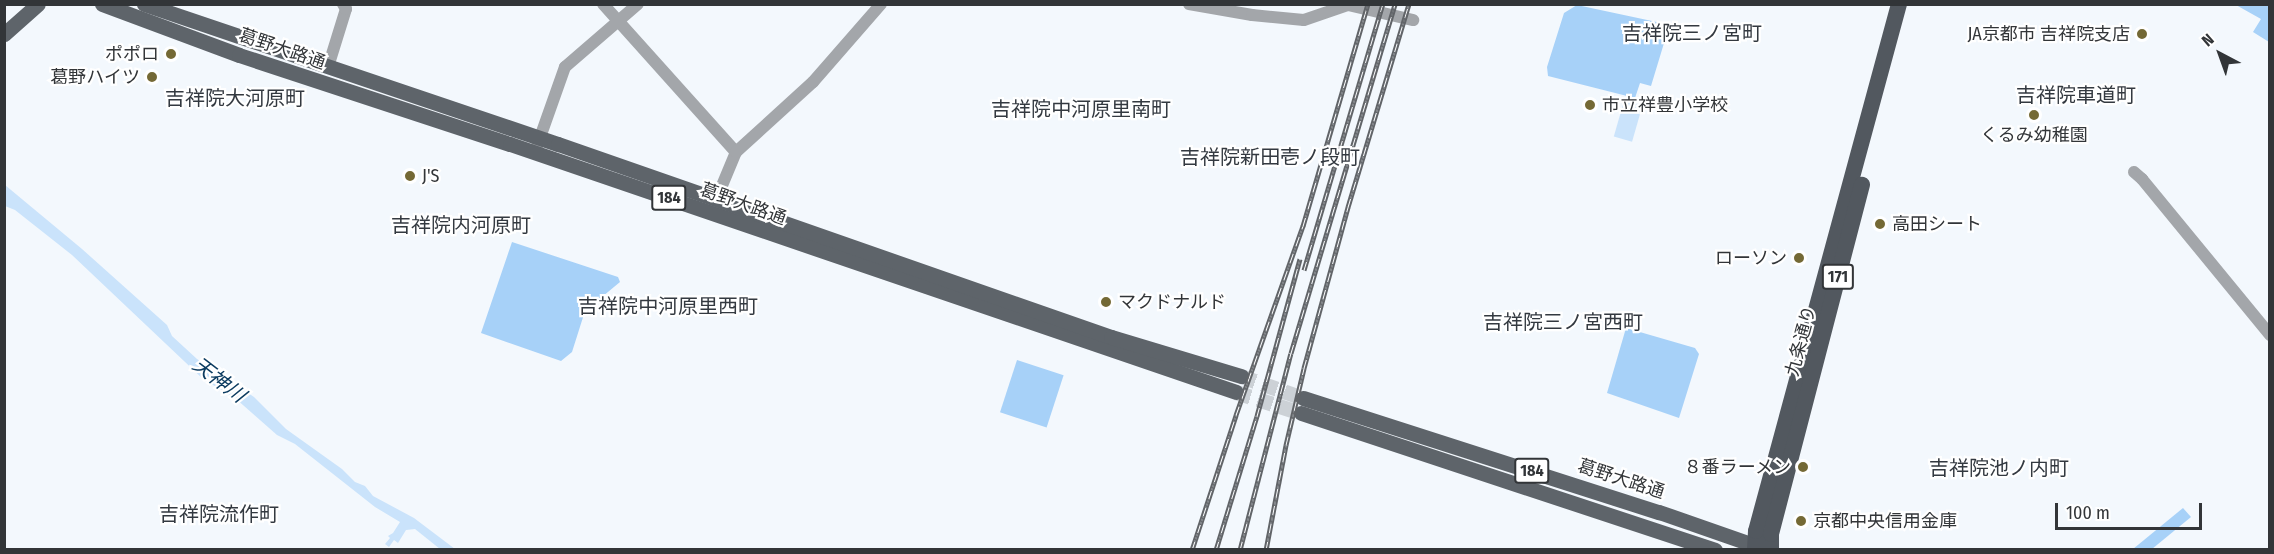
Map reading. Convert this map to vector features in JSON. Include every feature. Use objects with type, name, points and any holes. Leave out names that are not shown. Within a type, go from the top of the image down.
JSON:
[{"type":"highway","name":"九条通り","points":[[1760,546],[1756,531],[1899,4]]},
{"type":"highway","name":"九条通り","points":[[1760,546],[1910,4]]},
{"type":"main road","points":[[4,34],[38,4]]},
{"type":"main road","name":"葛野大路通","points":[[102,4],[239,55],[359,96],[540,138],[626,176],[952,297],[1236,392]]},
{"type":"main road","name":"葛野大路通","points":[[144,4],[365,81],[535,153],[716,200],[1111,337],[1240,376]]},
{"type":"main road","points":[[239,55],[244,39]]},
{"type":"main road","points":[[323,83],[328,67]]},
{"type":"main road","points":[[359,96],[365,81]]},
{"type":"main road","name":"葛野大路通","points":[[1715,549],[1302,406],[1648,508],[1760,546]]},
{"type":"street","points":[[328,67],[346,9],[343,4]]},
{"type":"street","points":[[603,4],[736,152]]},
{"type":"street","points":[[535,153],[565,67],[638,4]]},
{"type":"street","points":[[716,200],[736,152],[813,82],[881,4]]},
{"type":"street","points":[[1189,4],[1252,15],[1304,20],[1348,5],[1413,20]]},
{"type":"street","points":[[2134,172],[2270,335]]},
{"type":"shaded area","points":[[1577,5],[1666,24],[1668,30],[1651,86],[1640,83],[1635,98],[1548,76],[1547,67],[1564,13]]},
{"type":"shaded area","points":[[2236,5],[2269,5],[2269,42],[2253,32],[2261,19]]},
{"type":"shaded area","points":[[512,242],[618,277],[620,282],[585,311],[572,352],[561,361],[481,333]]},
{"type":"shaded area","points":[[1626,328],[1695,348],[1699,354],[1679,418],[1607,393]]},
{"type":"shaded area","points":[[1017,360],[1064,375],[1047,427],[1000,412]]},
{"type":"shaded area","points":[[2183,508],[2191,517],[2152,549],[2133,549]]},
{"type":"water","points":[[1624,101],[1642,106],[1632,142],[1614,137]]},
{"type":"water","name":"天神川","points":[[5,185],[82,249],[167,325],[172,336],[197,359],[254,397],[286,429],[342,469],[355,482],[365,486],[373,496],[414,518],[455,549],[440,549],[415,529],[406,530],[398,543],[394,540],[389,547],[385,544],[390,538],[388,536],[393,533],[400,522],[375,507],[295,444],[277,435],[235,398],[203,379],[72,255],[15,210],[5,206]]},
{"type":"tunnel","points":[[1241,376],[1303,398]]},
{"type":"tunnel","points":[[1236,392],[1301,413]]},
{"type":"railway","points":[[1192,550],[1236,415],[1303,226],[1368,4]]},
{"type":"railway","points":[[1304,270],[1383,4]]},
{"type":"railway","points":[[1240,550],[1291,353],[1395,4]]},
{"type":"railway","points":[[1266,550],[1286,445],[1304,368],[1348,207],[1409,4]]},
{"type":"railway","points":[[1216,550],[1257,416],[1300,259]]},
{"type":"place","name":"JA京都市 吉祥院支店","points":[[2142,34]]},
{"type":"place","name":"ポポロ","points":[[171,54]]},
{"type":"place","name":"葛野ハイツ","points":[[152,77]]},
{"type":"place","name":"市立祥豊小学校","points":[[1590,105]]},
{"type":"place","name":"くるみ幼稚園","points":[[2034,115]]},
{"type":"place","name":"J'S","points":[[410,176]]},
{"type":"place","name":"高田シート","points":[[1880,224]]},
{"type":"place","name":"ローソン","points":[[1799,258]]},
{"type":"place","name":"マクドナルド","points":[[1106,302]]},
{"type":"place","name":"８番ラーメン","points":[[1803,467]]},
{"type":"place","name":"京都中央信用金庫","points":[[1801,521]]},
{"type":"district","name":"吉祥院三ノ宮町","points":[[1692,33]]},
{"type":"district","name":"吉祥院車道町","points":[[2076,95]]},
{"type":"district","name":"吉祥院大河原町","points":[[235,98]]},
{"type":"district","name":"吉祥院中河原里南町","points":[[1081,109]]},
{"type":"district","name":"吉祥院新田壱ノ段町","points":[[1270,157]]},
{"type":"district","name":"吉祥院内河原町","points":[[461,225]]},
{"type":"district","name":"吉祥院中河原里西町","points":[[668,306]]},
{"type":"district","name":"吉祥院三ノ宮西町","points":[[1563,322]]},
{"type":"district","name":"吉祥院池ノ内町","points":[[1999,468]]},
{"type":"district","name":"吉祥院流作町","points":[[219,514]]}]
